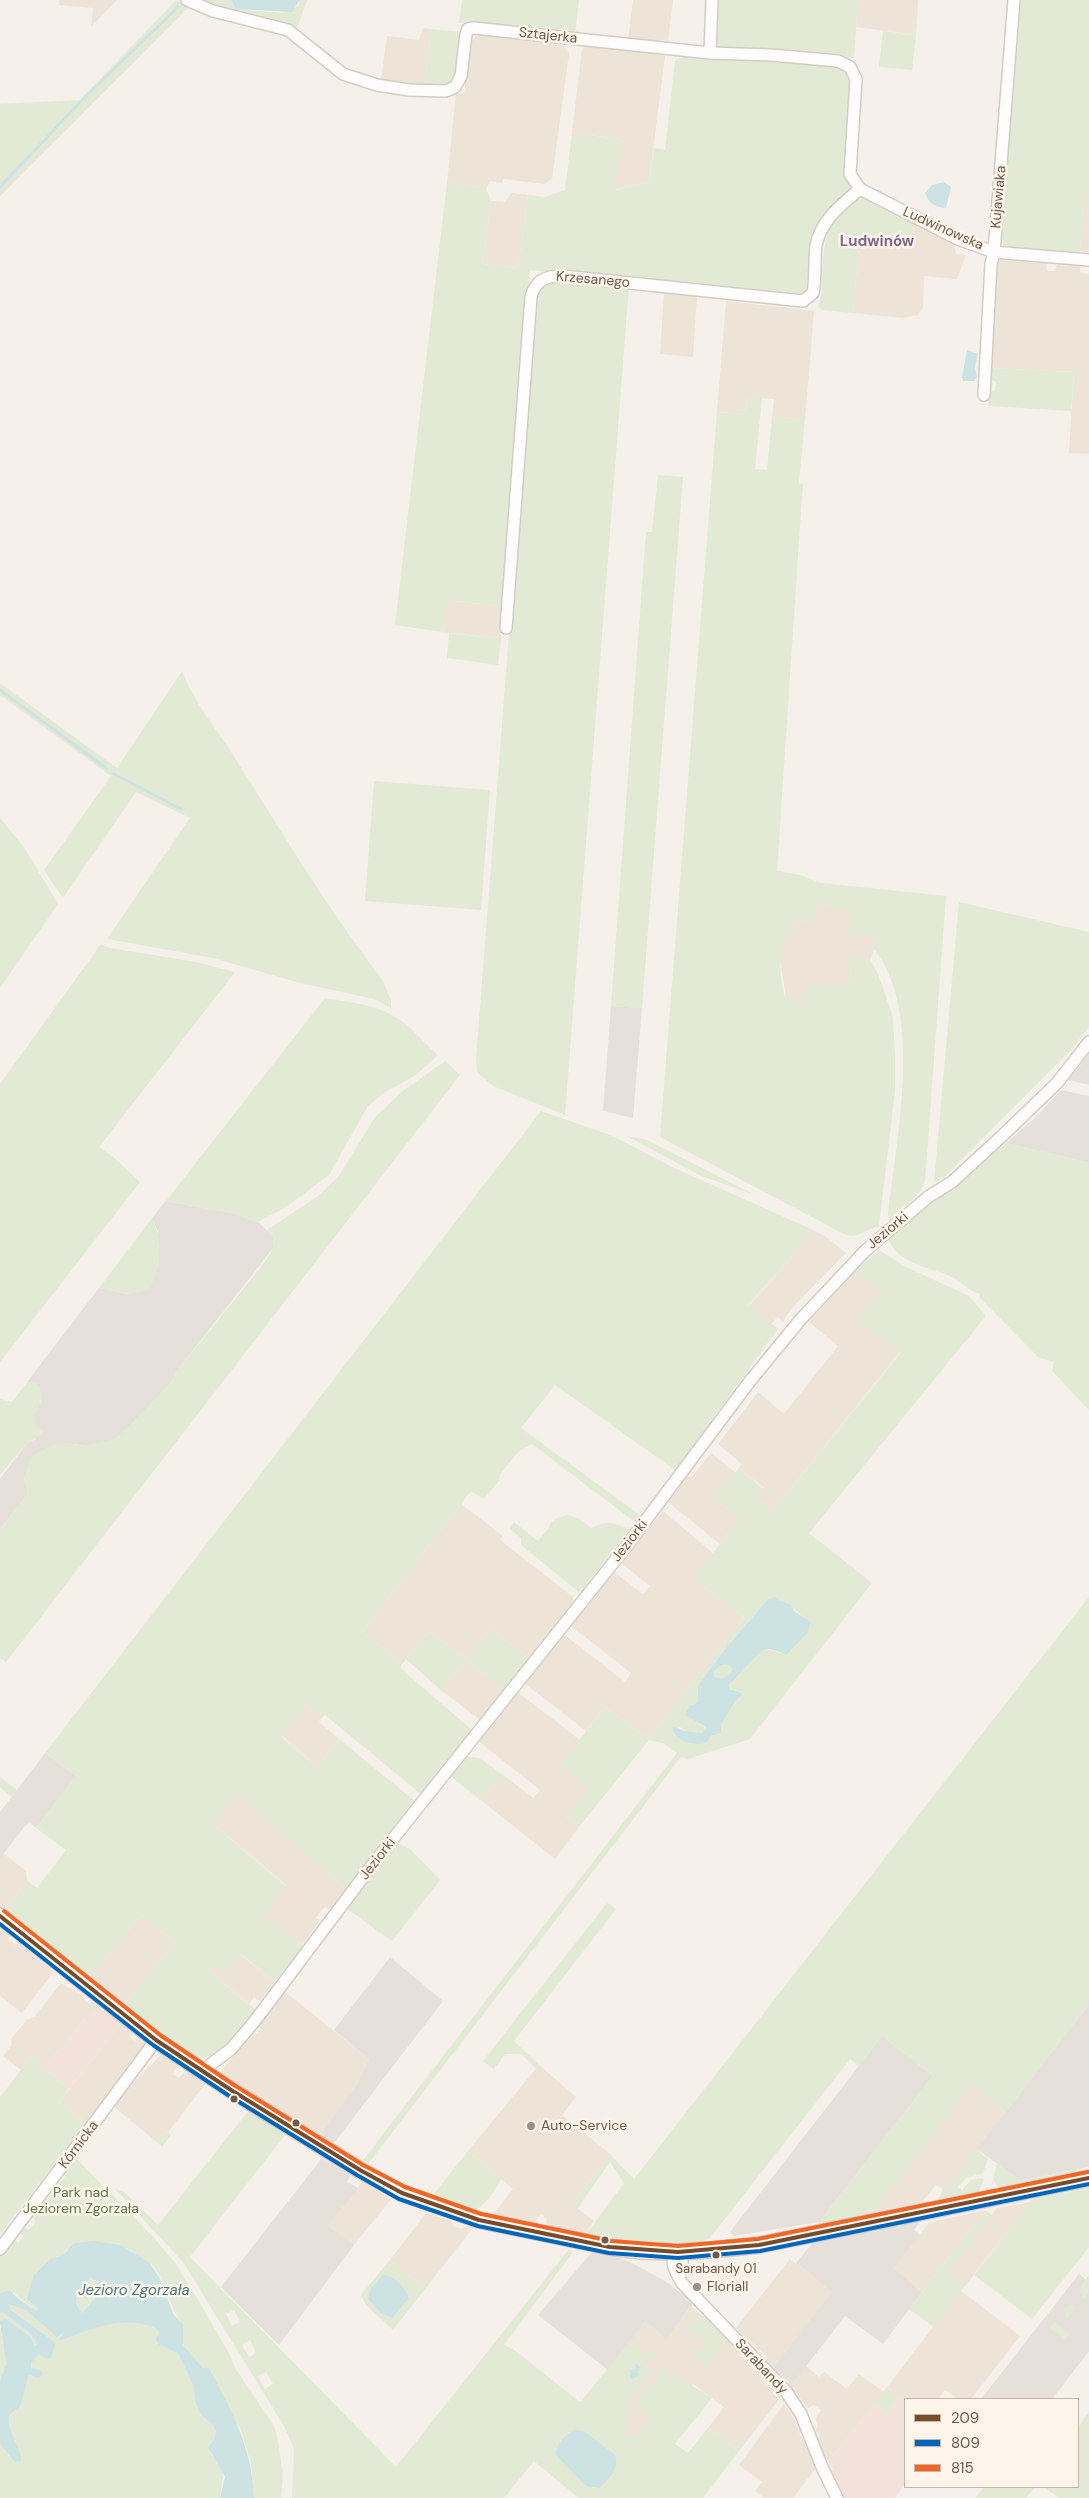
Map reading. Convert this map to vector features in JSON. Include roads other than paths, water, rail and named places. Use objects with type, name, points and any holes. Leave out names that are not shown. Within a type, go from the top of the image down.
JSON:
[{"type":"street","name":"Sztajerka","points":[[187,0],[213,11],[288,30],[343,74],[377,85],[409,90],[446,91],[455,87],[461,76],[466,34],[468,29],[474,28],[710,54],[804,57],[838,61],[850,67],[856,79],[850,174],[860,189]]},
{"type":"street","points":[[710,54],[712,0]]},
{"type":"street","name":"Kujawiaka","points":[[984,394],[991,264],[994,252],[1014,0]]},
{"type":"street","name":"Ludwinowska","points":[[860,189],[958,239],[994,252],[1089,260]]},
{"type":"street","name":"Krzesanego","points":[[506,628],[531,297],[536,284],[549,276],[563,276],[803,301],[813,293],[816,245],[826,223],[840,206],[860,189]]},
{"type":"street","name":"Jeziorki","points":[[202,2071],[231,2049],[254,2022],[376,1860],[625,1548],[750,1381],[801,1319],[864,1251],[928,1197],[952,1182],[1002,1136],[1057,1083],[1089,1042]]},
{"type":"street","points":[[0,1916],[156,2040],[202,2071],[360,2170],[402,2193],[479,2220],[602,2246],[641,2251],[678,2252],[711,2250],[759,2245],[1089,2178]]},
{"type":"street","name":"Kórnicka","points":[[0,2249],[156,2040]]},
{"type":"street","name":"Sarabandy","points":[[678,2252],[673,2257],[674,2270],[688,2290],[785,2390],[801,2414],[822,2467],[837,2498]]},
{"type":"water","points":[[232,0],[300,0],[292,12],[235,9]]},
{"type":"water","points":[[944,182],[951,187],[946,208],[933,204],[928,200],[925,193],[932,185]]},
{"type":"water","points":[[967,350],[978,354],[975,367],[977,377],[974,381],[963,381],[962,377]]},
{"type":"water","points":[[776,1597],[776,1599],[791,1605],[794,1611],[811,1622],[807,1633],[787,1654],[770,1649],[763,1651],[729,1685],[729,1689],[740,1692],[742,1695],[734,1703],[721,1725],[721,1733],[711,1736],[706,1743],[696,1744],[682,1740],[675,1733],[673,1729],[675,1727],[685,1731],[702,1733],[706,1727],[685,1715],[690,1706],[698,1703],[698,1686],[722,1653],[768,1599]],"holes":[[[726,1664],[732,1668],[730,1674],[723,1678],[715,1677],[713,1672]]]},
{"type":"water","name":"Jezioro Zgorzała","points":[[94,2241],[120,2245],[149,2262],[161,2280],[173,2314],[183,2324],[183,2345],[203,2368],[209,2368],[233,2415],[245,2445],[254,2498],[220,2498],[225,2477],[208,2447],[214,2440],[216,2432],[213,2425],[201,2415],[195,2401],[194,2387],[178,2353],[159,2345],[156,2339],[159,2333],[157,2329],[144,2324],[119,2323],[107,2325],[58,2341],[65,2331],[57,2337],[26,2310],[8,2304],[11,2310],[56,2343],[51,2358],[45,2358],[39,2354],[31,2363],[31,2368],[41,2370],[43,2374],[38,2378],[29,2375],[20,2407],[9,2415],[10,2429],[19,2450],[21,2461],[15,2462],[0,2444],[0,2381],[6,2364],[0,2322],[5,2318],[30,2337],[35,2346],[37,2344],[32,2335],[3,2312],[0,2313],[0,2293],[10,2290],[15,2296],[36,2311],[38,2308],[27,2299],[34,2275],[50,2259],[62,2255],[75,2243]],"holes":[[[91,2277],[105,2287],[82,2313],[77,2306],[76,2297]]]},
{"type":"water","points":[[383,2275],[392,2277],[399,2283],[409,2298],[392,2318],[381,2313],[368,2299],[371,2288]]},
{"type":"water","points":[[636,2363],[641,2368],[637,2371],[639,2375],[633,2379],[629,2370],[635,2369]]},
{"type":"water","points":[[575,2430],[584,2431],[615,2455],[615,2469],[600,2488],[586,2486],[556,2455],[557,2447],[562,2440]]},
{"type":"waterway","points":[[0,187],[87,95],[178,7]]},
{"type":"waterway","points":[[0,690],[106,768]]},
{"type":"waterway","points":[[114,774],[181,809]]},
{"type":"place","name":"Auto-Service","points":[[531,2126]]},
{"type":"place","name":"Sarabandy 01","points":[[716,2255]]},
{"type":"place","name":"Floriall","points":[[697,2287]]},
{"type":"district","name":"Ludwinów","points":[[877,242]]},
{"type":"park label","name":"Park nad Jeziorem Zgorzała","points":[[81,2202]]}]
